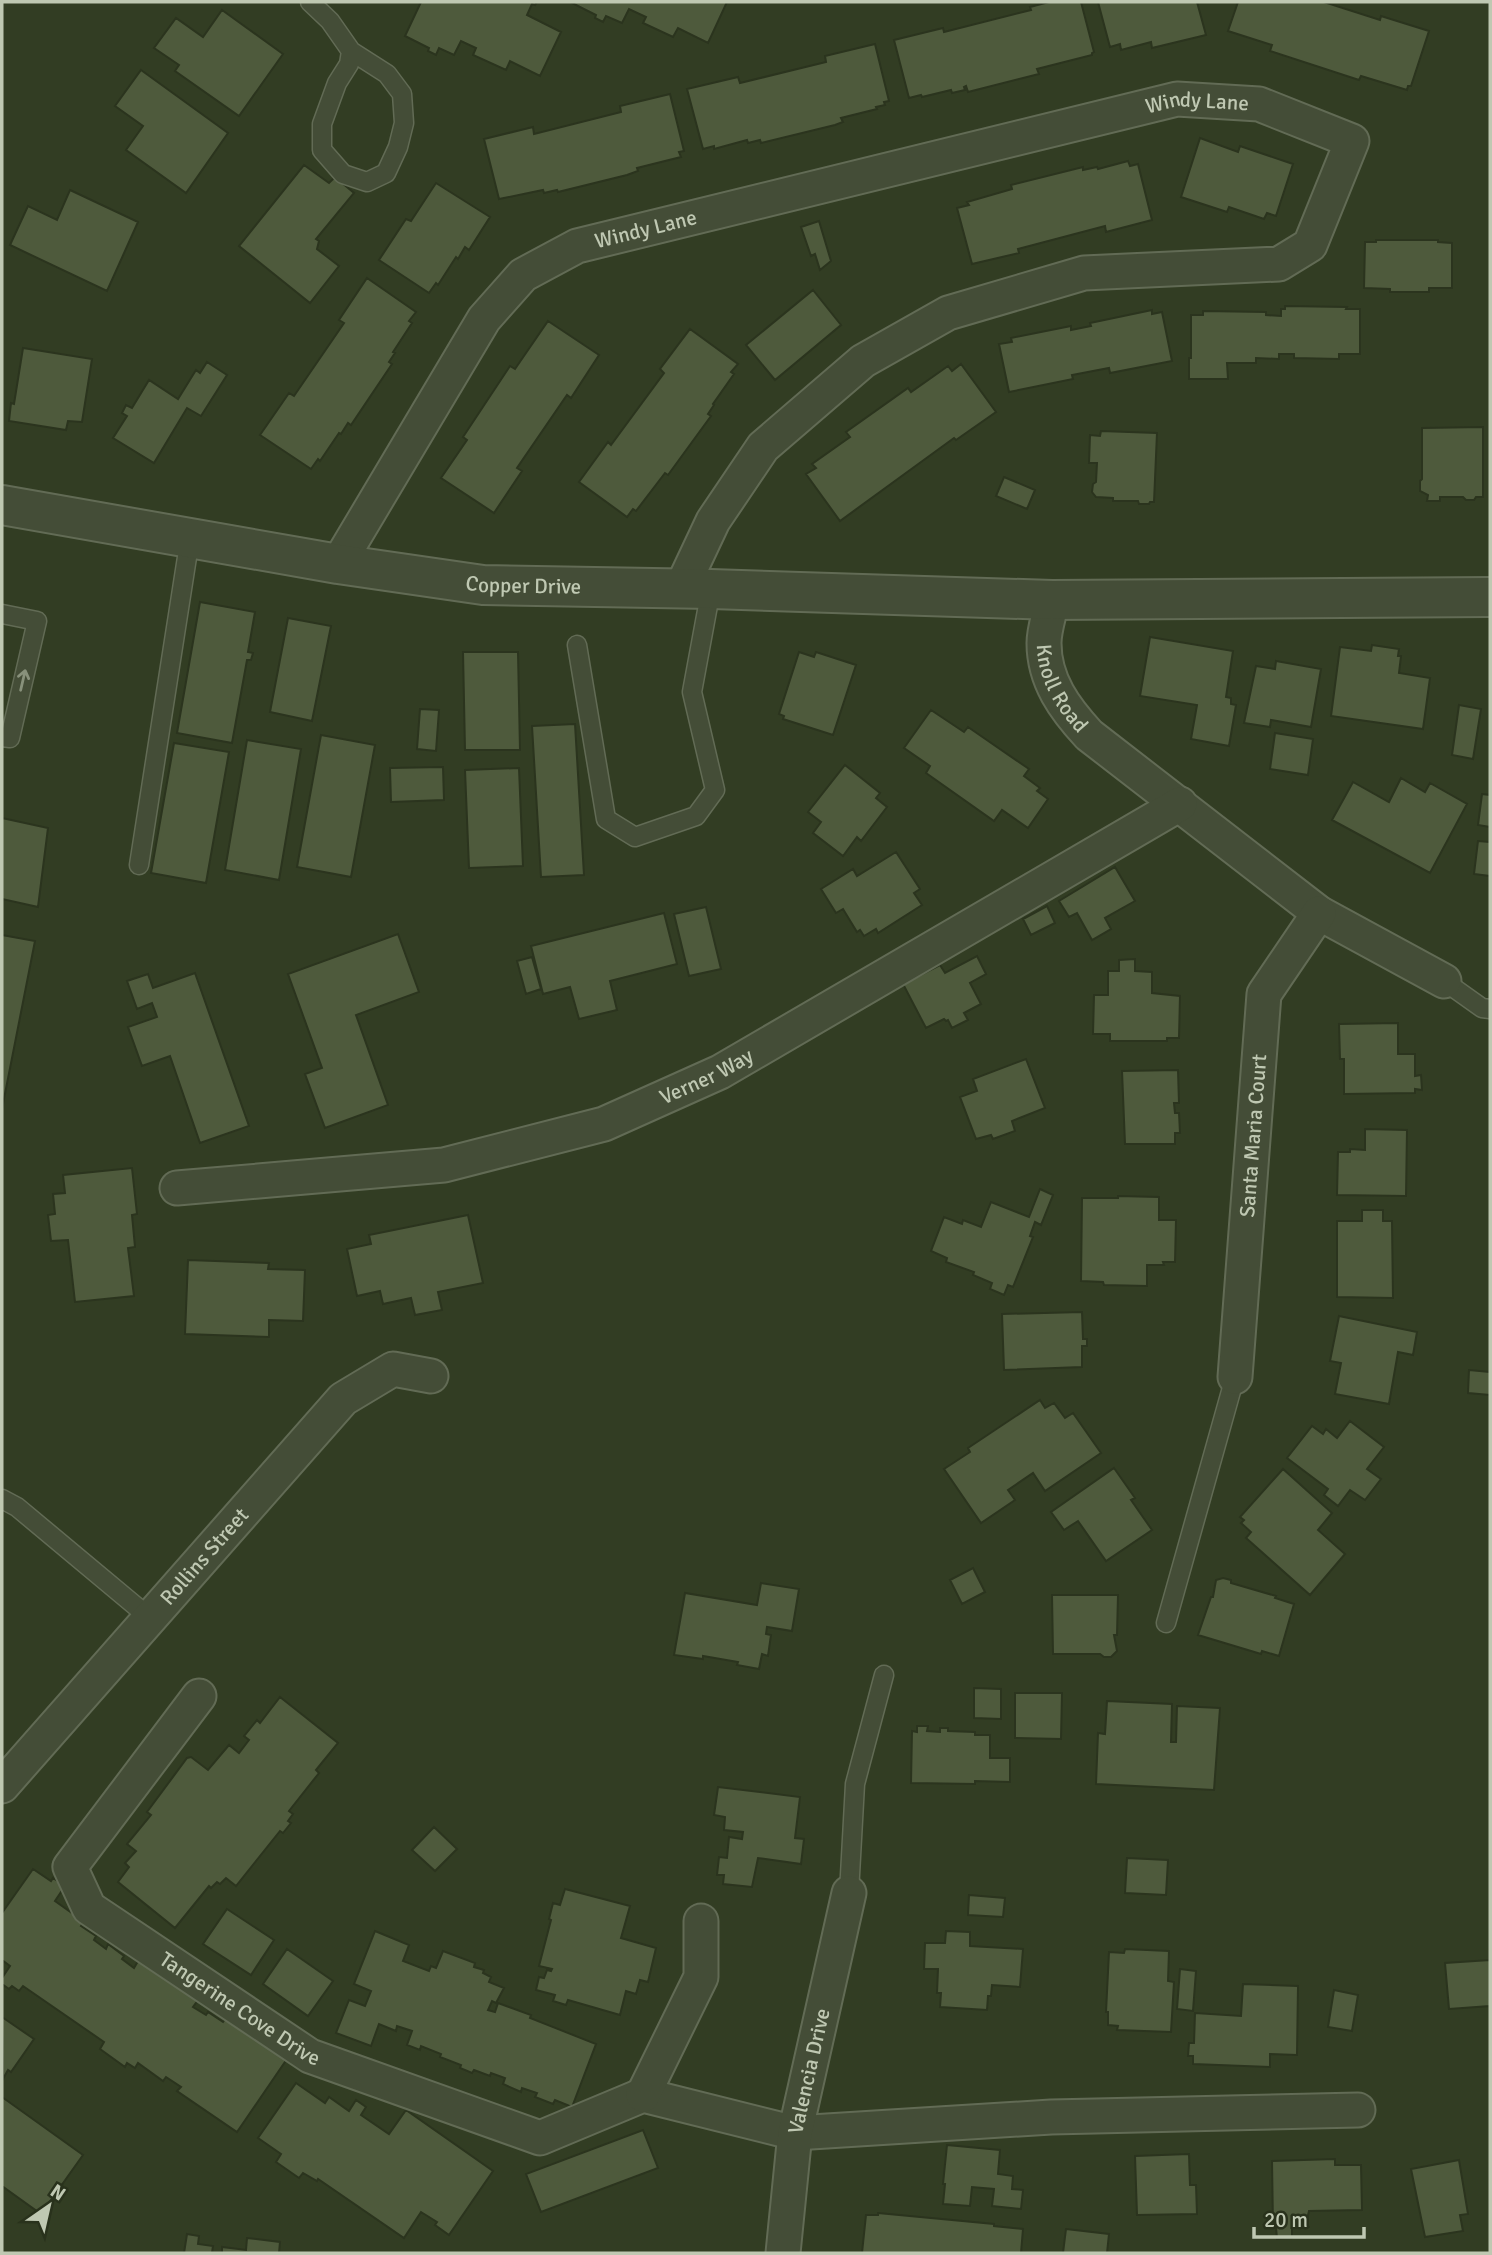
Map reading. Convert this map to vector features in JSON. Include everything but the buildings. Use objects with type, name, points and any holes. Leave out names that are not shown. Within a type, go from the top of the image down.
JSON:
[{"type":"street","name":"Windy Lane","points":[[338,564],[484,319],[523,275],[576,246],[1177,99],[1259,104],[1352,142],[1310,245],[1279,264],[1084,273],[948,313],[863,361],[763,447],[713,521],[696,589]]},
{"type":"street","name":"Copper Drive","points":[[2,505],[338,564],[483,585],[1052,600]]},
{"type":"street","points":[[1052,600],[1490,597]]},
{"type":"street","name":"Knoll Road","points":[[1052,600],[1044,641],[1047,671],[1064,708],[1089,735],[1319,913],[1444,981]]},
{"type":"street","name":"Verner Way","points":[[177,1188],[444,1165],[604,1124],[720,1072],[1180,804]]},
{"type":"street","name":"Santa Maria Court","points":[[1235,1377],[1264,995],[1319,913]]},
{"type":"street","name":"Rollins Street","points":[[2,1786],[343,1399],[393,1369],[432,1376]]},
{"type":"street","name":"Tangerine Cove Drive","points":[[199,1696],[70,1867],[89,1908],[310,2056],[540,2138],[643,2095]]},
{"type":"street","name":"Valencia Drive","points":[[783,2253],[795,2133],[849,1893]]},
{"type":"street","points":[[701,1921],[701,1978],[643,2095],[795,2133],[1051,2117],[1358,2110]]},
{"type":"lane","points":[[310,2],[330,21],[351,51],[387,74],[402,94],[404,123],[398,148],[386,173],[367,182],[343,174],[323,150],[322,124],[337,83],[349,64],[351,51]]},
{"type":"lane","points":[[139,865],[190,538]]},
{"type":"lane","points":[[577,645],[606,819],[635,837],[696,816],[715,790],[692,692],[696,589]]},
{"type":"lane","points":[[2,614],[37,621],[10,738],[2,737]]},
{"type":"lane","points":[[1444,981],[1482,1008],[1490,1009]]},
{"type":"lane","points":[[1166,1623],[1235,1377]]},
{"type":"lane","points":[[2,1499],[17,1507],[150,1618]]},
{"type":"lane","points":[[849,1893],[855,1784],[884,1675]]}]
